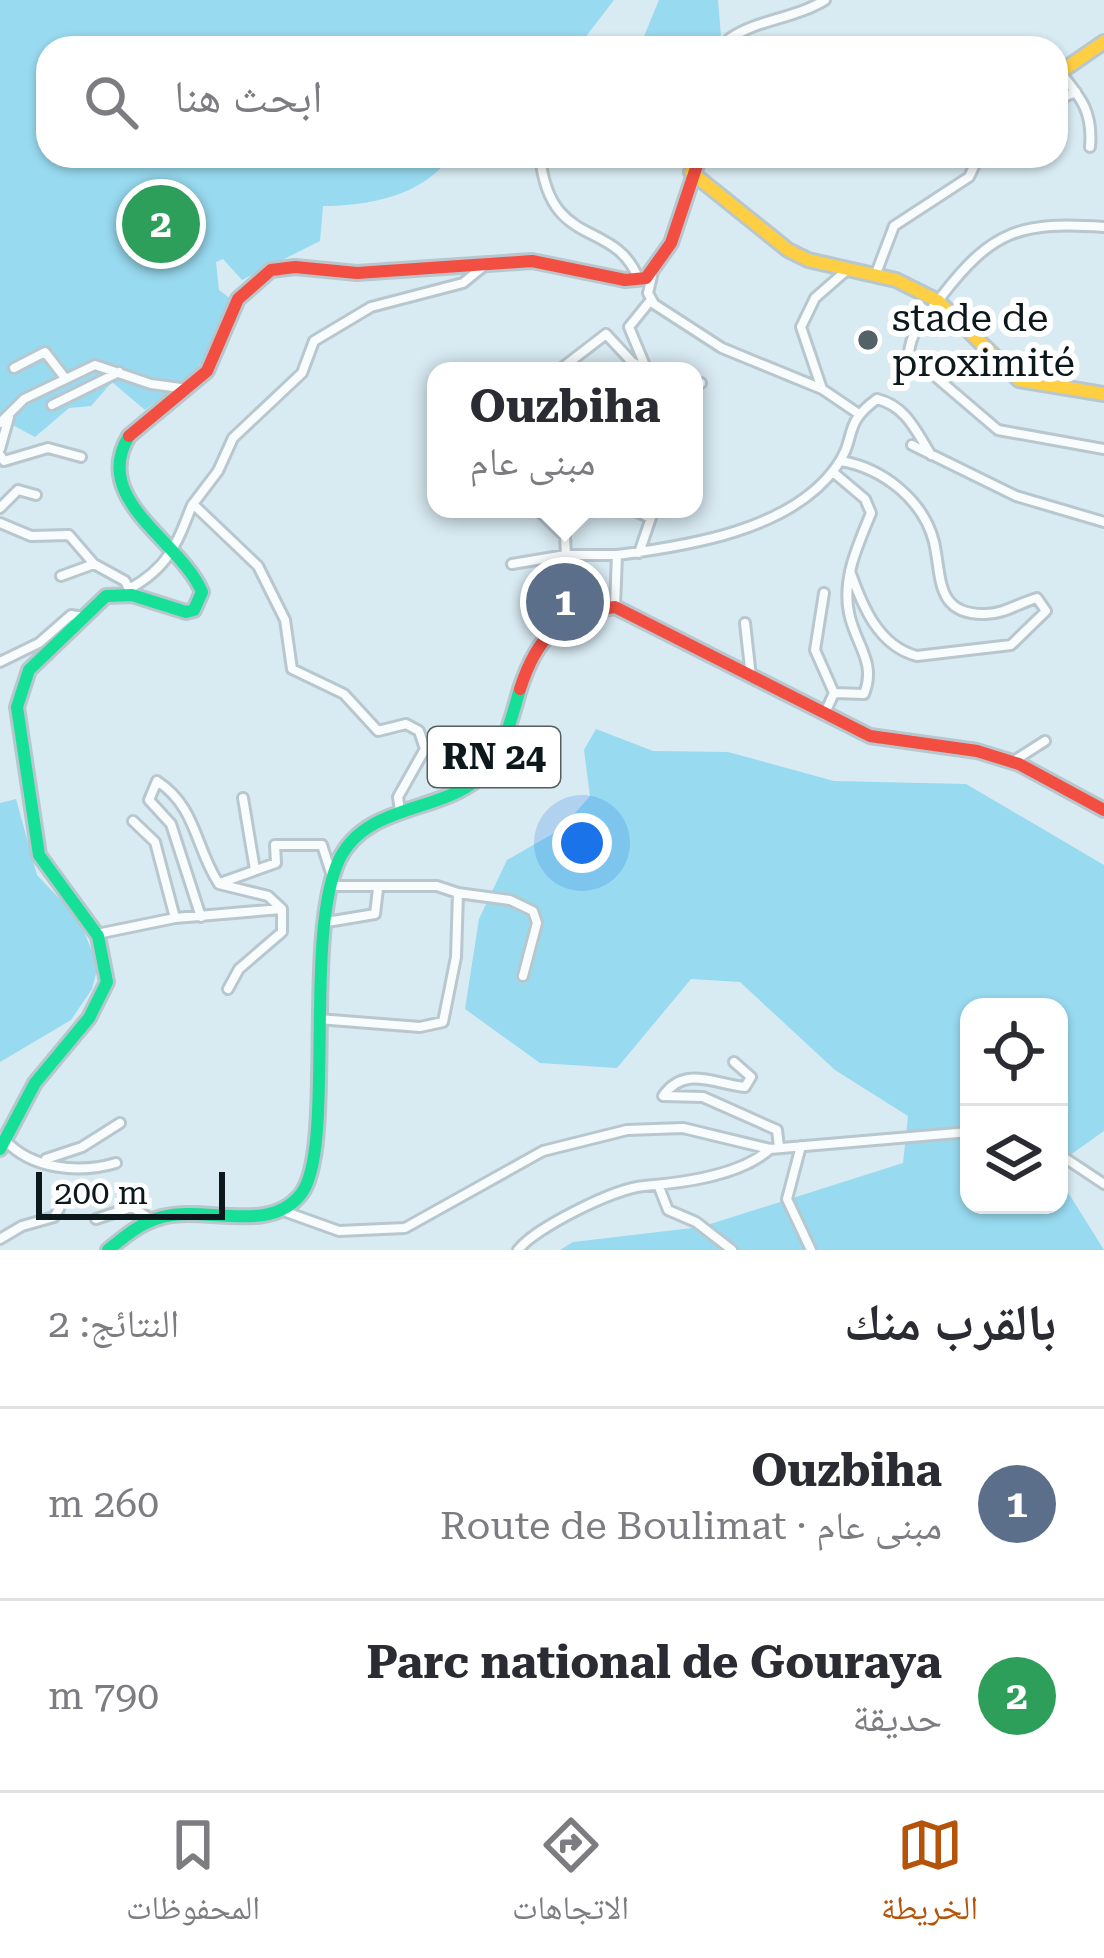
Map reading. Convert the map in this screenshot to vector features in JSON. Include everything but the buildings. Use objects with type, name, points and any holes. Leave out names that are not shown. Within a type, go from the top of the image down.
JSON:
[{"type":"main road","points":[[1068,67],[1104,42]]},
{"type":"main road","points":[[3,1144],[53,1057],[102,998],[106,966],[98,935],[39,855],[17,707],[29,670],[106,596],[130,592],[163,610],[194,610],[200,584],[128,499],[118,455],[137,424],[188,388],[218,358],[236,301],[262,274],[298,265],[349,273],[490,261],[560,264],[645,278],[663,262],[693,168]]},
{"type":"main road","points":[[691,172],[788,250],[938,301],[1019,380],[1038,387],[1104,394]]},
{"type":"main road","name":"RN 24","points":[[286,1212],[304,1190],[313,1152],[318,1019],[332,883],[354,837],[400,811],[474,780],[490,767],[514,693],[550,627],[591,608],[616,608]]},
{"type":"main road","points":[[616,608],[823,716],[890,742],[977,751],[1012,762],[1104,810]]},
{"type":"main road","points":[[108,1250],[124,1232],[149,1218],[180,1213],[263,1222],[286,1212]]},
{"type":"street","points":[[736,36],[796,18],[825,0]]},
{"type":"street","points":[[1068,84],[1092,121],[1090,147]]},
{"type":"street","points":[[1068,95],[1076,92]]},
{"type":"street","points":[[542,168],[545,190],[561,218],[628,257],[645,278],[650,301],[722,348],[822,389],[856,412]]},
{"type":"street","points":[[875,276],[894,226],[969,177],[974,168]]},
{"type":"street","points":[[1104,227],[1056,224],[1017,230],[979,251],[909,340],[909,354],[923,371],[1012,436],[1104,448]]},
{"type":"street","points":[[0,523],[31,536],[70,535],[94,564],[114,571],[130,592],[157,574],[233,438],[302,373],[314,341],[371,307],[463,283],[490,261]]},
{"type":"street","points":[[822,389],[801,327],[815,298],[848,269]]},
{"type":"street","points":[[647,362],[628,327],[650,301]]},
{"type":"street","points":[[570,362],[606,334],[632,362]]},
{"type":"street","points":[[14,368],[46,352],[65,378]]},
{"type":"street","points":[[0,423],[24,399],[95,364],[151,384],[188,388]]},
{"type":"street","points":[[52,405],[119,372]]},
{"type":"street","points":[[512,564],[566,555],[640,553],[715,537],[783,510],[833,472],[856,412],[877,399],[893,403],[931,455]]},
{"type":"street","points":[[9,416],[0,452],[4,461],[55,448],[81,457]]},
{"type":"street","points":[[912,445],[1016,496],[1104,522]]},
{"type":"street","points":[[841,461],[884,476],[905,494],[934,540],[939,590],[946,602],[980,615],[1037,598],[1046,611],[1011,645],[917,656],[904,653],[874,626],[850,572]]},
{"type":"street","points":[[833,472],[855,488],[871,513],[850,572],[848,611],[867,653],[869,681],[864,694],[835,693]]},
{"type":"street","points":[[0,508],[18,490],[36,495]]},
{"type":"street","points":[[193,504],[258,566],[285,620],[292,669],[344,694],[378,731],[406,724],[419,730],[425,749],[398,797],[400,811]]},
{"type":"street","points":[[546,518],[565,536],[566,555]]},
{"type":"street","points":[[558,529],[568,518]]},
{"type":"street","points":[[640,553],[650,518]]},
{"type":"street","points":[[616,608],[617,555]]},
{"type":"street","points":[[61,576],[94,564]]},
{"type":"street","points":[[824,592],[814,650],[835,693]]},
{"type":"street","points":[[0,662],[39,643],[71,614],[84,617]]},
{"type":"street","points":[[745,623],[751,678]]},
{"type":"street","points":[[823,716],[835,693]]},
{"type":"street","points":[[1012,762],[1046,742]]},
{"type":"street","points":[[201,917],[171,824],[149,800],[152,785],[161,782],[191,814],[201,858],[218,884],[268,896],[282,909],[282,932],[239,969],[228,988]]},
{"type":"street","points":[[243,798],[255,870]]},
{"type":"street","points":[[133,821],[155,842],[175,918]]},
{"type":"street","points":[[218,884],[276,863],[277,842],[322,844],[332,883],[378,889],[437,886],[510,900],[533,911],[537,923],[523,976]]},
{"type":"street","points":[[327,922],[375,914],[378,889]]},
{"type":"street","points":[[318,1019],[420,1027],[443,1022],[456,957],[458,893]]},
{"type":"street","points":[[98,935],[175,918],[282,909]]},
{"type":"street","points":[[734,1062],[751,1077],[745,1087],[691,1077],[663,1096],[703,1097],[778,1130],[774,1148]]},
{"type":"street","points":[[44,1160],[82,1147],[120,1123]]},
{"type":"street","points":[[286,1212],[339,1232],[405,1228],[543,1151],[627,1130],[683,1128],[774,1148],[960,1133]]},
{"type":"street","points":[[3,1144],[19,1155],[66,1169],[116,1162]]},
{"type":"street","points":[[801,1146],[787,1199],[812,1250]]},
{"type":"street","points":[[518,1250],[542,1228],[626,1191],[737,1167],[774,1148]]},
{"type":"street","points":[[1068,1160],[1104,1184]]},
{"type":"street","points":[[659,1187],[668,1210],[696,1222],[732,1250]]},
{"type":"street","points":[[96,1219],[132,1207],[149,1218]]},
{"type":"street","points":[[0,1239],[22,1226],[54,1217],[59,1209]]},
{"type":"shaded area","points":[[0,0],[614,0],[586,36],[36,36],[36,168],[441,168],[393,196],[323,206],[320,241],[242,280],[223,259],[216,262],[219,290],[231,299],[217,338],[190,375],[145,410],[112,382],[91,406],[69,408],[35,437],[7,422],[0,437]]},
{"type":"shaded area","points":[[659,0],[718,0],[721,36],[644,36]]},
{"type":"shaded area","points":[[596,729],[653,751],[728,752],[834,781],[966,784],[1104,865],[1104,1131],[1068,1157],[1068,998],[960,998],[960,1214],[1068,1214],[1068,1192],[1104,1250],[560,1250],[573,1242],[701,1227],[903,1163],[908,1116],[835,1070],[740,982],[691,979],[617,1068],[540,1063],[465,1009],[479,919],[507,860],[561,829],[590,796],[584,750]]},
{"type":"shaded area","points":[[16,799],[37,875],[79,919],[98,966],[92,989],[71,1020],[0,1062],[0,803]]},
{"type":"traffic: fast","points":[[0,1149],[35,1083],[89,1018],[107,982],[98,936],[39,855],[17,707],[29,670],[106,596],[132,595],[186,612],[194,610],[202,592],[129,500],[120,459],[129,436]]},
{"type":"traffic: fast","points":[[108,1250],[140,1226],[162,1217],[255,1216],[288,1206],[301,1194],[317,1134],[323,938],[328,894],[339,860],[351,842],[383,819],[478,779],[500,749],[520,689]]},
{"type":"traffic: slow","points":[[1068,67],[1104,42]]},
{"type":"traffic: slow","points":[[691,172],[788,250],[808,260],[896,280],[938,301],[1019,380],[1104,394]]},
{"type":"traffic: jam","points":[[129,436],[207,371],[238,299],[271,270],[295,267],[357,273],[532,261],[625,280],[646,278],[671,243],[696,168]]},
{"type":"traffic: jam","points":[[520,689],[534,655],[553,631],[579,615],[615,607],[870,736],[977,751],[1019,764],[1104,810]]},
{"type":"place","name":"Parc national de Gouraya","points":[[161,224]]},
{"type":"place","name":"stade de proximité","points":[[868,340]]},
{"type":"place","name":"Ouzbiha","points":[[565,602]]}]
